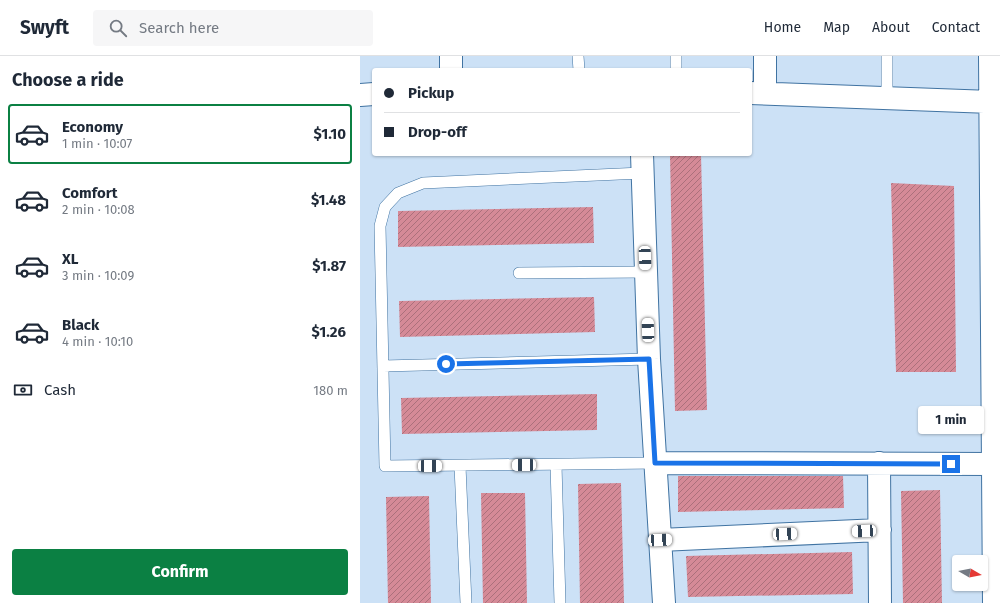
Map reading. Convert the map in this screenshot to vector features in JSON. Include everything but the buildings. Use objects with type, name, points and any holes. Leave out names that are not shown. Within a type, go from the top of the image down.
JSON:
[{"type":"street","points":[[451,56],[451,68]]},
{"type":"street","points":[[765,56],[758,93],[995,103]]},
{"type":"street","points":[[990,56],[995,103],[996,223],[994,464],[997,521],[994,603]]},
{"type":"street","points":[[360,95],[372,94]]},
{"type":"street","points":[[642,164],[649,359],[664,603]]},
{"type":"street","points":[[655,463],[994,464]]},
{"type":"street","points":[[879,463],[880,603]]},
{"type":"street","points":[[660,540],[880,530]]},
{"type":"lane","points":[[578,56],[579,68]]},
{"type":"lane","points":[[676,56],[676,68]]},
{"type":"lane","points":[[887,56],[887,98]]},
{"type":"lane","points":[[642,164],[423,183],[398,193],[385,207],[380,226],[386,466],[655,463]]},
{"type":"lane","points":[[519,272],[645,272]]},
{"type":"lane","points":[[383,366],[649,359]]},
{"type":"lane","points":[[556,465],[560,603]]},
{"type":"lane","points":[[460,466],[466,603]]},
{"type":"route","points":[[446,364],[649,359],[655,463],[951,464]]}]
